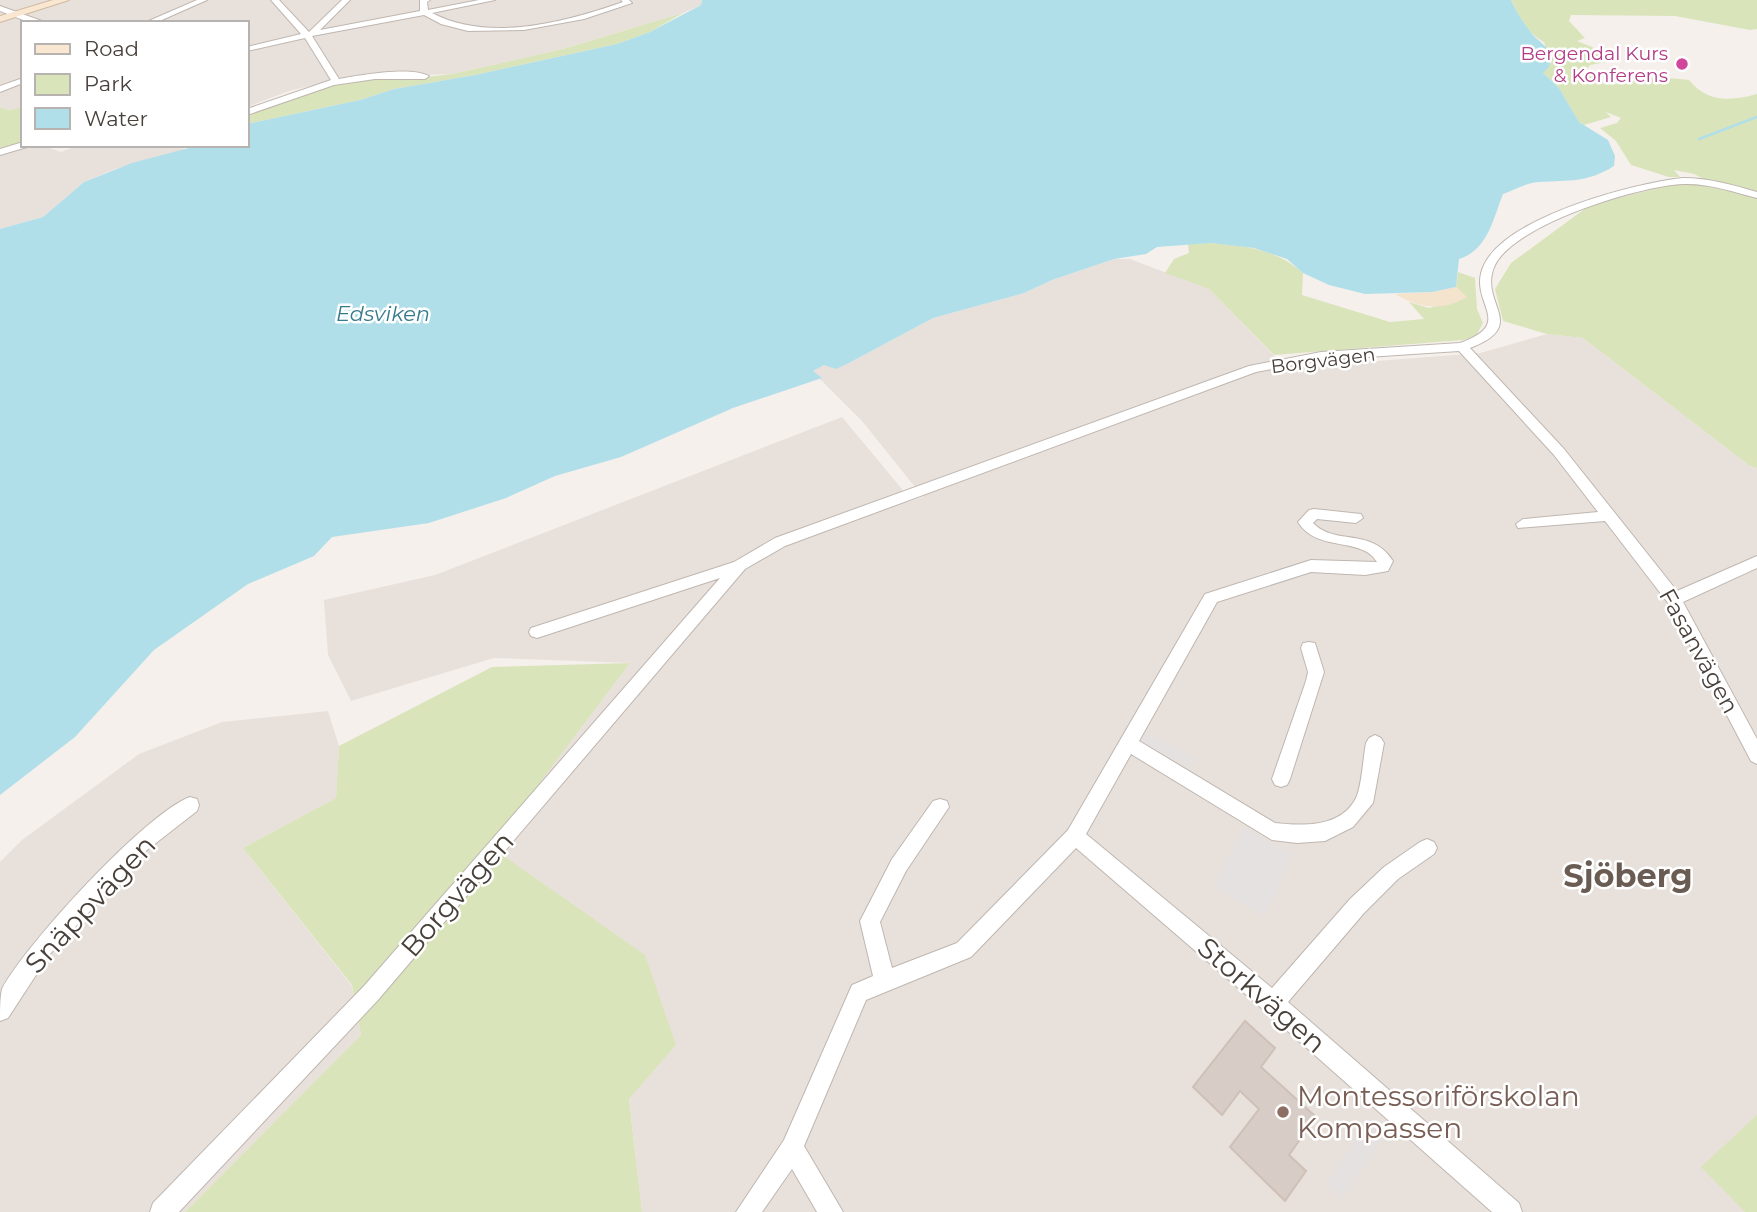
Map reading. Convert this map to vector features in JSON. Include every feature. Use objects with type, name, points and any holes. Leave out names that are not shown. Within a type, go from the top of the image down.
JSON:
[{"type":"street","points":[[0,19],[64,0]]},
{"type":"street","points":[[153,21],[203,0]]},
{"type":"street","points":[[275,0],[307,35],[335,80]]},
{"type":"street","points":[[307,35],[346,0]]},
{"type":"street","points":[[426,0],[423,1],[424,12],[434,20],[457,27],[523,27],[593,15],[628,3],[625,0]]},
{"type":"street","points":[[248,49],[275,41],[491,0]]},
{"type":"street","points":[[0,8],[34,21]]},
{"type":"street","points":[[248,43],[275,41]]},
{"type":"street","points":[[248,112],[289,93],[335,80],[374,76],[425,76]]},
{"type":"street","points":[[0,89],[21,81]]},
{"type":"street","points":[[0,152],[21,146]]},
{"type":"street","name":"Borgvägen","points":[[537,632],[740,565],[780,542],[1253,369],[1321,356],[1462,347],[1483,341],[1494,330],[1495,318],[1485,278],[1497,253],[1533,229],[1586,203],[1667,181],[1687,180],[1757,195]]},
{"type":"street","name":"Fasanvägen","points":[[1462,347],[1559,452],[1674,600],[1757,756]]},
{"type":"street","points":[[748,1212],[792,1148],[859,992],[964,950],[1075,836],[1211,598],[1311,566],[1328,564],[1373,570],[1383,567],[1385,561],[1376,549],[1312,531],[1305,522],[1314,514],[1356,518]]},
{"type":"street","points":[[1523,524],[1609,516]]},
{"type":"street","points":[[1674,600],[1757,562]]},
{"type":"street","name":"Borgvägen","points":[[162,1212],[371,993],[740,565]]},
{"type":"street","points":[[1281,779],[1316,672],[1309,648]]},
{"type":"street","points":[[1129,744],[1272,831],[1297,834],[1325,832],[1346,821],[1364,803],[1375,743]]},
{"type":"street","name":"Snäppvägen","points":[[0,1010],[42,948],[140,844],[190,805]]},
{"type":"street","points":[[885,982],[870,921],[900,865],[940,807]]},
{"type":"street","name":"Storkvägen","points":[[1075,836],[1273,1003],[1510,1212]]},
{"type":"street","points":[[1273,1003],[1357,906],[1391,873],[1427,848]]},
{"type":"street","points":[[792,1148],[831,1212]]},
{"type":"shaded area","points":[[0,0],[702,0],[701,5],[683,13],[563,49],[452,74],[343,78],[289,91],[248,107],[248,21],[21,21],[21,107],[9,110],[0,107]]},
{"type":"shaded area","points":[[21,145],[47,147],[61,152],[74,147],[186,149],[115,169],[84,182],[43,217],[0,229],[0,150]]},
{"type":"shaded area","points":[[1114,259],[1130,259],[1209,289],[1286,368],[1480,353],[1547,334],[1583,338],[1750,466],[1757,468],[1757,1212],[642,1212],[629,1098],[676,1045],[490,847],[630,663],[494,658],[351,701],[328,655],[324,600],[435,575],[842,417],[902,489],[907,502],[923,497],[862,421],[812,371],[824,365],[849,363],[933,318],[1024,293],[1052,280]]},
{"type":"shaded area","points":[[328,711],[339,746],[336,798],[243,848],[352,986],[361,1035],[185,1212],[0,1212],[0,862],[22,840],[139,754],[222,722]]},
{"type":"shaded area","points":[[1146,732],[1195,758],[1189,768],[1140,742]]},
{"type":"shaded area","points":[[1243,827],[1292,854],[1265,917],[1213,887]]},
{"type":"shaded area","points":[[1371,1117],[1387,1132],[1342,1199],[1326,1183]]},
{"type":"green space","points":[[1511,0],[1757,0],[1757,29],[1750,30],[1675,16],[1571,15],[1569,21],[1585,38],[1577,41],[1614,56],[1606,55],[1612,61],[1590,65],[1585,71],[1600,82],[1612,84],[1649,78],[1678,79],[1689,80],[1704,93],[1720,98],[1757,94],[1757,192],[1708,181],[1694,174],[1674,170],[1680,177],[1669,177],[1631,165],[1616,141],[1600,128],[1617,123],[1621,118],[1606,112],[1611,117],[1584,125],[1579,122],[1559,88],[1542,72],[1551,63],[1544,42],[1528,29]]},
{"type":"green space","points":[[683,13],[650,32],[617,44],[475,75],[394,89],[360,100],[248,124],[248,113],[349,80],[452,74],[563,49]]},
{"type":"green space","points":[[0,107],[9,110],[21,107],[21,145],[0,150]]},
{"type":"green space","points":[[1675,184],[1696,184],[1757,197],[1757,468],[1750,466],[1583,338],[1547,334],[1503,321],[1495,289],[1511,263],[1590,205]]},
{"type":"green space","points":[[1211,243],[1248,247],[1271,254],[1303,273],[1302,295],[1390,322],[1424,319],[1409,302],[1429,308],[1466,297],[1456,287],[1458,272],[1475,278],[1477,309],[1483,323],[1476,336],[1463,340],[1274,355],[1209,289],[1165,273],[1174,259],[1189,253],[1188,244]]},
{"type":"green space","points":[[630,663],[491,847],[645,955],[676,1045],[629,1099],[642,1212],[185,1212],[361,1035],[352,985],[243,848],[336,798],[339,746],[492,667]]},
{"type":"green space","points":[[1757,1115],[1757,1212],[1745,1212],[1701,1167]]},
{"type":"sand","points":[[1456,287],[1467,297],[1449,305],[1422,305],[1395,294],[1432,292]]},
{"type":"water","name":"Edsviken","points":[[702,0],[1511,0],[1526,27],[1552,56],[1549,67],[1543,73],[1559,88],[1579,122],[1608,140],[1615,156],[1614,166],[1586,178],[1535,182],[1503,194],[1483,241],[1469,255],[1459,259],[1456,287],[1432,292],[1365,294],[1329,285],[1303,273],[1287,259],[1254,248],[1211,243],[1157,247],[1146,254],[1114,259],[1052,280],[1024,293],[933,318],[836,369],[824,365],[813,371],[822,378],[733,408],[621,457],[555,476],[506,498],[429,523],[332,537],[314,556],[248,584],[154,650],[75,737],[0,795],[0,229],[43,217],[84,182],[132,163],[192,147],[248,147],[248,124],[360,100],[394,89],[475,75],[617,44],[650,32],[701,5]]},
{"type":"building","name":"Montessoriförskolan Kompassen","points":[[1245,1021],[1275,1048],[1261,1067],[1316,1117],[1289,1155],[1306,1171],[1285,1201],[1230,1147],[1259,1109],[1240,1091],[1222,1115],[1193,1087]]},
{"type":"waterway","points":[[1699,139],[1757,117]]},
{"type":"place","name":"Bergendal Kurs & Konferens","points":[[1682,64]]},
{"type":"place","name":"Montessoriförskolan Kompassen","points":[[1283,1112]]},
{"type":"district","name":"Sjöberg","points":[[1628,876]]}]
